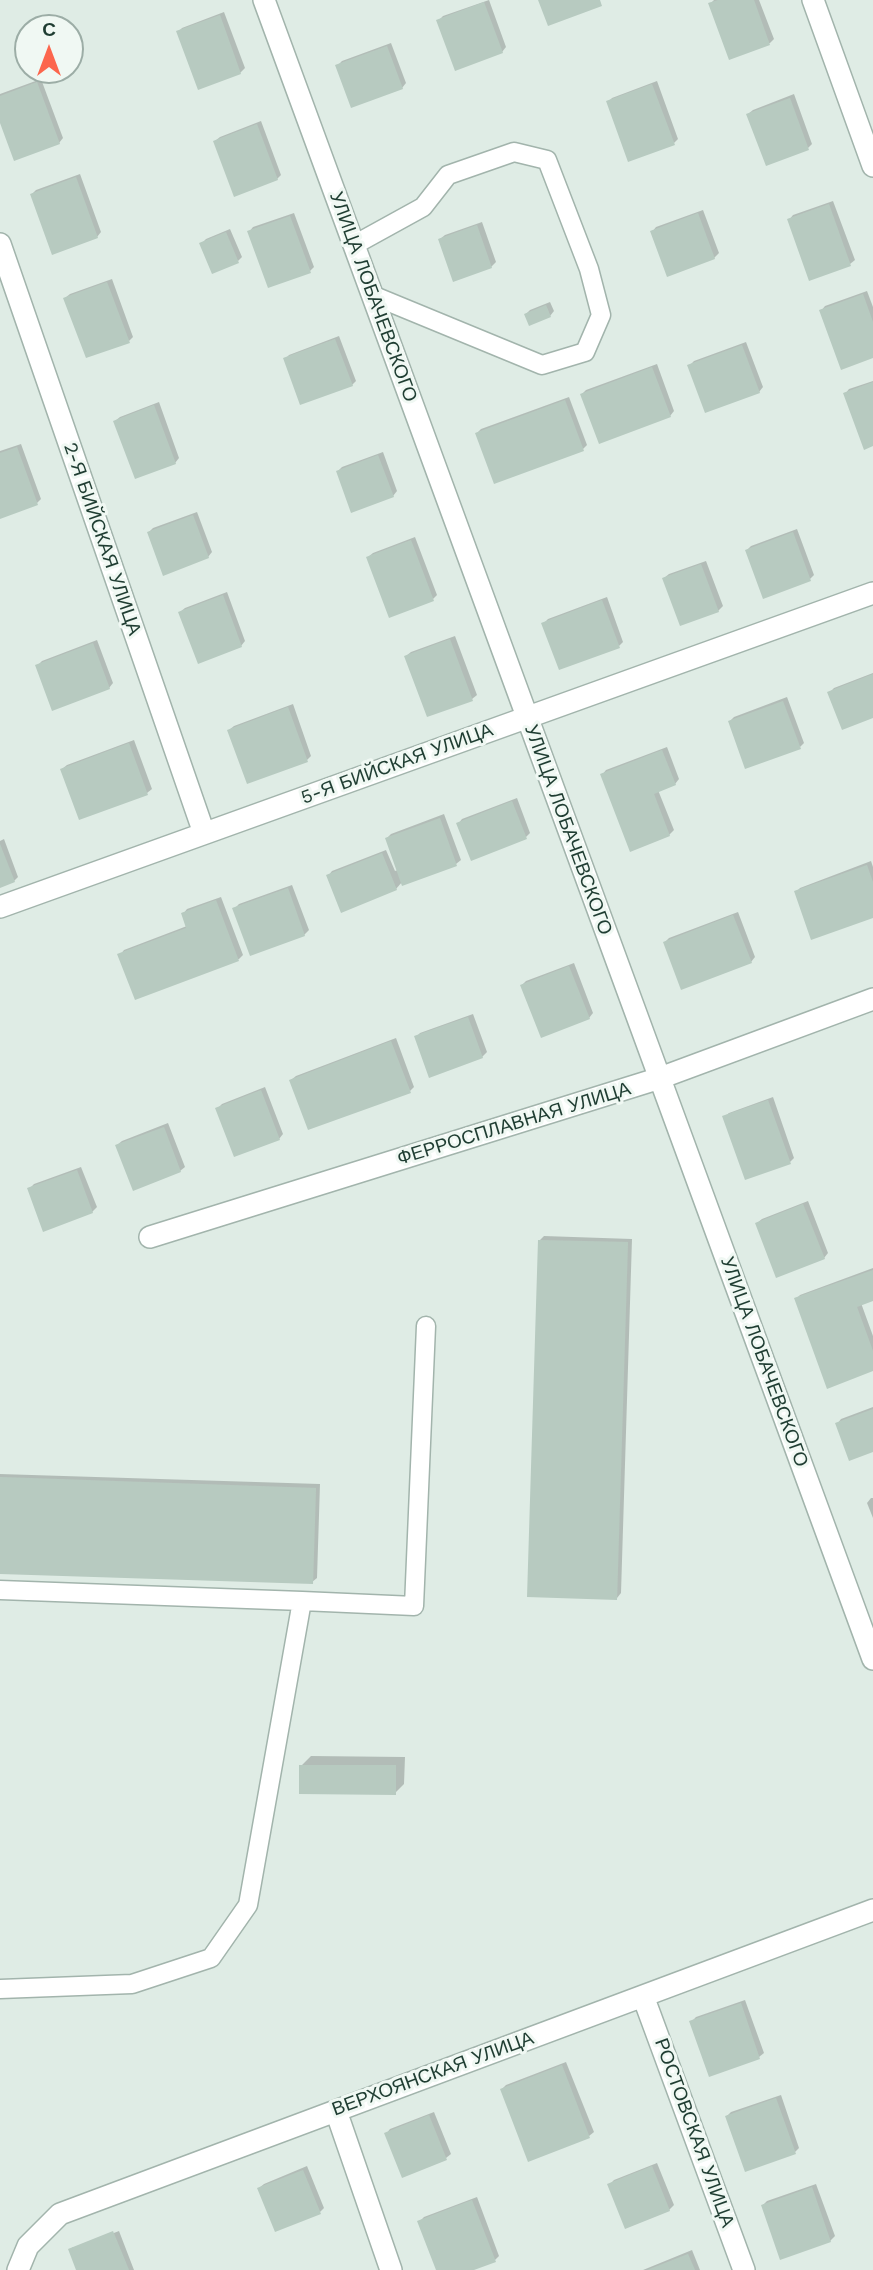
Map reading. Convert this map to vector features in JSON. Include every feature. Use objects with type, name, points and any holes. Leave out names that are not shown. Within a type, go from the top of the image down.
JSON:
[{"type":"street","name":"УЛИЦА ЛОБАЧЕВСКОГО","points":[[264,0],[873,1659]]},
{"type":"street","points":[[813,0],[873,166]]},
{"type":"street","name":"2-Я БИЙСКАЯ УЛИЦА","points":[[0,244],[204,833]]},
{"type":"street","name":"5-Я БИЙСКАЯ УЛИЦА","points":[[0,907],[873,593]]},
{"type":"street","name":"ФЕРРОСПЛАВНАЯ УЛИЦА","points":[[150,1237],[660,1078],[873,999]]},
{"type":"street","name":"ВЕРХОЯНСКАЯ УЛИЦА","points":[[18,2270],[28,2246],[60,2214],[873,1910]]},
{"type":"street","name":"РОСТОВСКАЯ УЛИЦА","points":[[643,1996],[744,2270]]},
{"type":"street","points":[[336,2111],[391,2270]]},
{"type":"lane","points":[[354,245],[423,207],[448,175],[514,152],[547,160],[589,270],[601,315],[585,352],[542,365],[372,295]]},
{"type":"lane","points":[[0,1590],[414,1606],[426,1326]]},
{"type":"lane","points":[[0,1989],[132,1984],[211,1958],[248,1905],[302,1601]]},
{"type":"building","points":[[538,0],[600,0],[602,6],[548,26]]},
{"type":"building","points":[[718,0],[754,0],[770,45],[729,60],[708,3]]},
{"type":"building","points":[[484,2],[503,53],[455,71],[436,20]]},
{"type":"building","points":[[220,15],[241,74],[198,90],[176,31]]},
{"type":"building","points":[[387,46],[403,89],[351,108],[335,65]]},
{"type":"building","points":[[38,84],[60,144],[14,161],[0,123],[0,96]]},
{"type":"building","points":[[652,84],[675,145],[628,162],[606,101]]},
{"type":"building","points":[[790,98],[809,150],[766,166],[746,114]]},
{"type":"building","points":[[257,124],[278,180],[234,197],[213,141]]},
{"type":"building","points":[[76,177],[98,238],[52,255],[30,194]]},
{"type":"building","points":[[829,204],[851,266],[809,281],[787,219]]},
{"type":"building","points":[[698,213],[715,259],[667,277],[650,231]]},
{"type":"building","points":[[290,216],[311,273],[268,288],[247,231]]},
{"type":"building","points":[[477,225],[492,268],[453,282],[438,239]]},
{"type":"building","points":[[226,232],[239,263],[212,274],[199,243]]},
{"type":"building","points":[[107,282],[130,343],[86,358],[63,298]]},
{"type":"building","points":[[863,294],[873,322],[873,358],[841,370],[819,310]]},
{"type":"building","points":[[546,305],[551,317],[529,326],[524,314]]},
{"type":"building","points":[[335,339],[353,386],[300,405],[283,358]]},
{"type":"building","points":[[742,345],[760,393],[705,413],[687,365]]},
{"type":"building","points":[[652,367],[671,417],[599,444],[580,394]]},
{"type":"building","points":[[873,382],[873,446],[864,450],[843,393]]},
{"type":"building","points":[[565,400],[584,451],[494,484],[475,433]]},
{"type":"building","points":[[154,405],[176,464],[135,479],[113,421]]},
{"type":"building","points":[[17,447],[38,505],[0,519],[0,453]]},
{"type":"building","points":[[378,455],[394,497],[351,513],[336,471]]},
{"type":"building","points":[[193,515],[209,558],[163,576],[147,532]]},
{"type":"building","points":[[793,532],[811,581],[763,599],[745,550]]},
{"type":"building","points":[[411,540],[434,601],[389,618],[366,557]]},
{"type":"building","points":[[701,564],[719,612],[680,626],[662,578]]},
{"type":"building","points":[[223,595],[242,647],[198,664],[178,612]]},
{"type":"building","points":[[602,600],[620,648],[559,670],[541,623]]},
{"type":"building","points":[[450,639],[473,701],[427,717],[404,656]]},
{"type":"building","points":[[93,643],[110,689],[52,711],[35,665]]},
{"type":"building","points":[[873,674],[873,718],[842,730],[827,692]]},
{"type":"building","points":[[783,701],[801,749],[745,769],[728,721]]},
{"type":"building","points":[[288,707],[308,762],[247,784],[227,730]]},
{"type":"building","points":[[129,743],[148,795],[79,820],[60,769]]},
{"type":"building","points":[[662,750],[676,785],[654,794],[670,836],[630,852],[600,774]]},
{"type":"building","points":[[512,801],[527,839],[471,861],[456,823]]},
{"type":"building","points":[[440,818],[457,866],[402,886],[385,838]]},
{"type":"building","points":[[0,844],[15,882],[0,888]]},
{"type":"building","points":[[382,853],[397,890],[341,913],[326,875]]},
{"type":"building","points":[[867,865],[873,882],[873,918],[811,940],[794,891]]},
{"type":"building","points":[[288,888],[305,936],[250,956],[232,908]]},
{"type":"building","points":[[216,900],[239,961],[135,1000],[117,954],[186,928],[181,913]]},
{"type":"building","points":[[733,915],[752,963],[681,990],[663,942]]},
{"type":"building","points":[[569,966],[590,1019],[541,1038],[520,985]]},
{"type":"building","points":[[468,1017],[483,1058],[429,1078],[414,1036]]},
{"type":"building","points":[[391,1041],[411,1093],[308,1130],[289,1080]]},
{"type":"building","points":[[261,1090],[280,1140],[234,1157],[215,1108]]},
{"type":"building","points":[[768,1100],[791,1164],[745,1180],[722,1116]]},
{"type":"building","points":[[164,1127],[181,1172],[133,1191],[115,1145]]},
{"type":"building","points":[[77,1170],[93,1213],[43,1232],[27,1188]]},
{"type":"building","points":[[803,1204],[825,1259],[776,1278],[755,1223]]},
{"type":"building","points":[[538,1240],[628,1242],[617,1600],[527,1597]]},
{"type":"building","points":[[873,1270],[873,1301],[857,1307],[873,1351],[873,1371],[827,1389],[794,1298]]},
{"type":"building","points":[[873,1409],[873,1452],[849,1461],[835,1423]]},
{"type":"building","points":[[0,1477],[316,1488],[313,1584],[0,1574]]},
{"type":"building","points":[[299,1765],[396,1765],[396,1795],[299,1794]]},
{"type":"building","points":[[741,2003],[760,2059],[709,2077],[689,2021]]},
{"type":"building","points":[[562,2065],[590,2138],[528,2162],[500,2089]]},
{"type":"building","points":[[776,2098],[796,2154],[745,2172],[725,2116]]},
{"type":"building","points":[[429,2115],[447,2160],[402,2178],[384,2133]]},
{"type":"building","points":[[652,2166],[670,2211],[625,2229],[607,2184]]},
{"type":"building","points":[[303,2170],[321,2214],[275,2232],[257,2188]]},
{"type":"building","points":[[812,2187],[831,2242],[780,2260],[761,2205]]},
{"type":"building","points":[[472,2200],[496,2262],[474,2270],[436,2270],[417,2221]]},
{"type":"building","points":[[113,2231],[129,2270],[76,2270],[68,2249]]},
{"type":"building","points":[[688,2254],[695,2270],[647,2270]]}]
